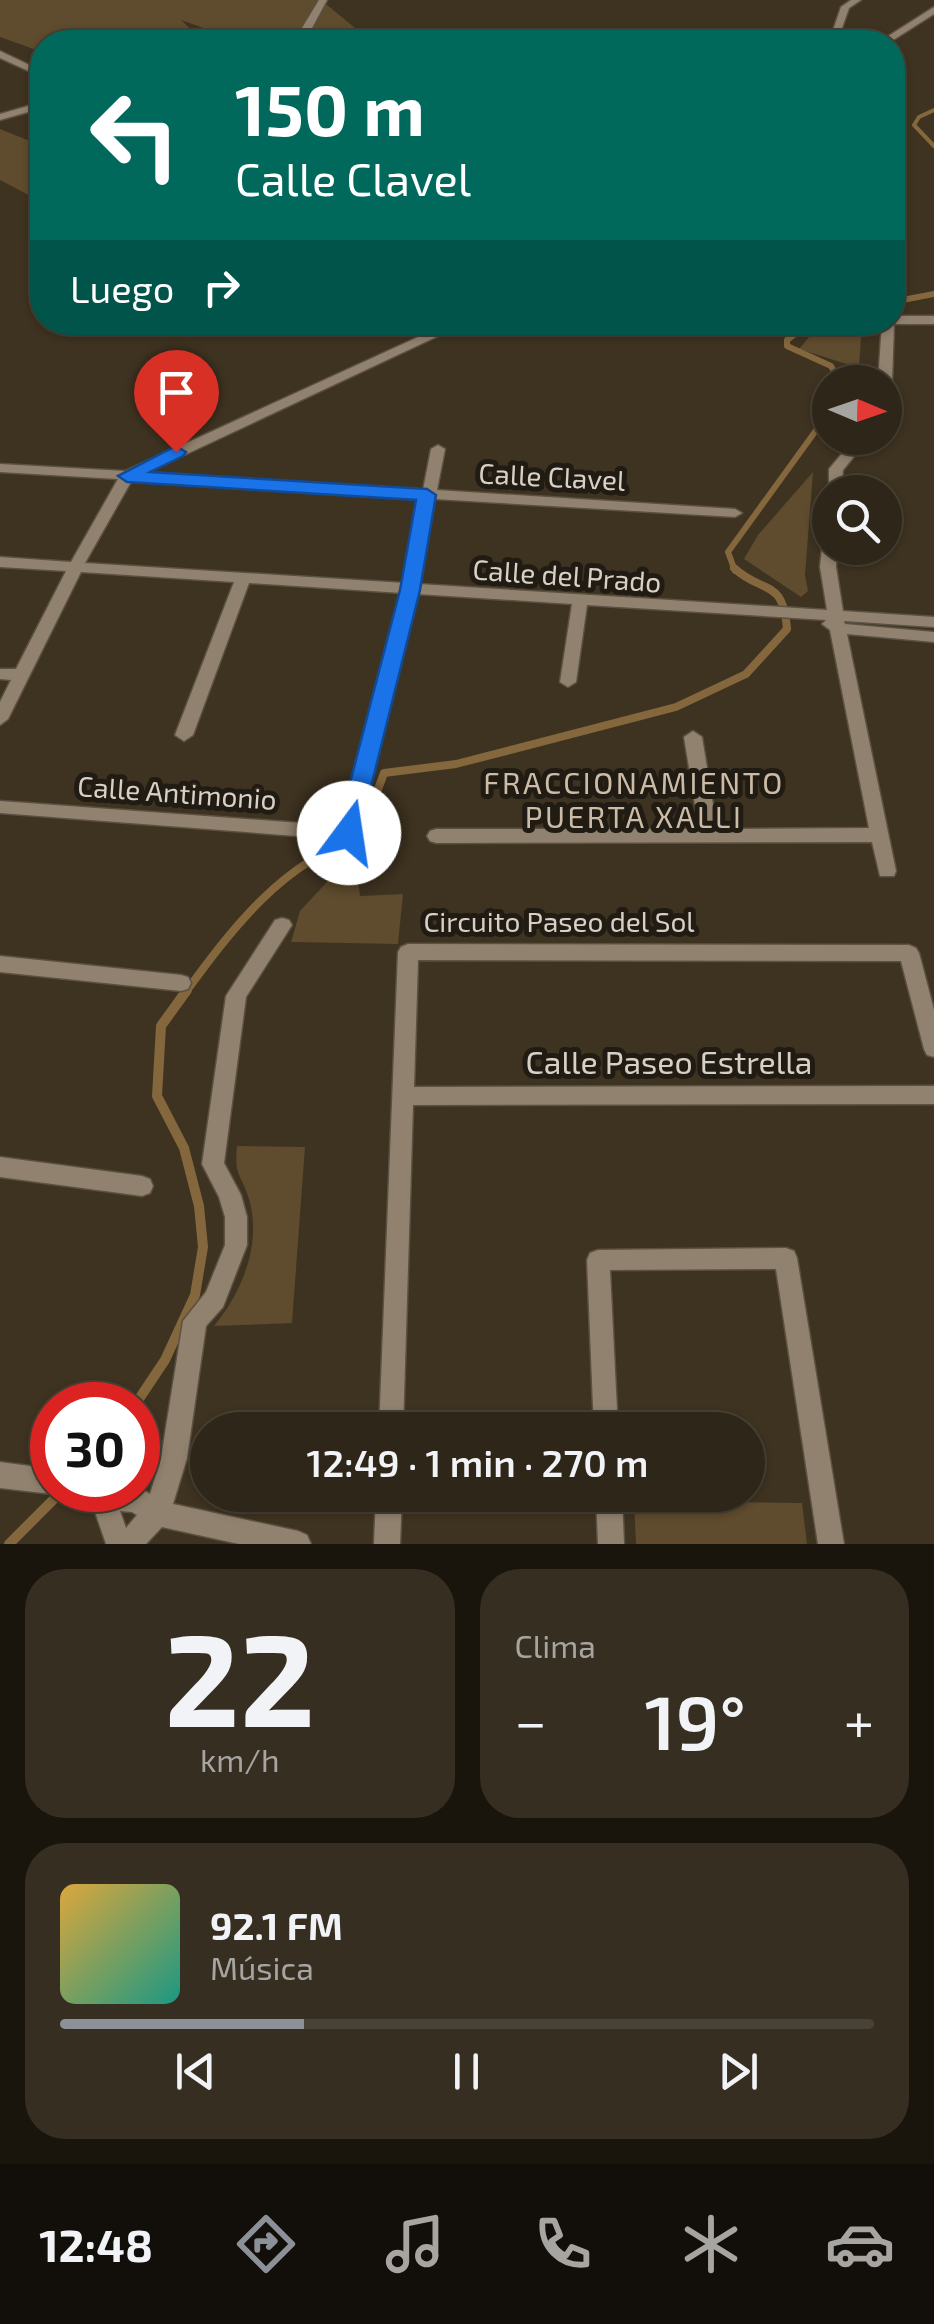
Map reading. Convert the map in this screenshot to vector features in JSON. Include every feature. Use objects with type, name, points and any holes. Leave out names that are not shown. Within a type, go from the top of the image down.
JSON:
[{"type":"street","points":[[307,30],[324,0]]},
{"type":"street","points":[[837,30],[844,8],[856,0]]},
{"type":"street","points":[[903,30],[934,10]]},
{"type":"street","points":[[0,54],[30,68]]},
{"type":"street","points":[[0,118],[30,108]]},
{"type":"street","points":[[905,321],[934,320]]},
{"type":"street","points":[[0,719],[75,568],[127,476],[434,335]]},
{"type":"street","points":[[886,365],[889,335]]},
{"type":"street","points":[[410,590],[438,448]]},
{"type":"street","name":"Calle Clavel","points":[[0,468],[735,513]]},
{"type":"street","name":"Calle del Prado","points":[[0,562],[812,616],[836,621]]},
{"type":"street","points":[[828,565],[887,871]]},
{"type":"street","points":[[184,736],[242,580]]},
{"type":"street","name":"Calle Antimonio","points":[[0,807],[349,833],[410,590]]},
{"type":"street","points":[[568,682],[580,602]]},
{"type":"street","points":[[836,621],[934,622]]},
{"type":"street","points":[[836,621],[934,637]]},
{"type":"street","points":[[0,674],[22,676]]},
{"type":"street","points":[[693,737],[708,834]]},
{"type":"street","points":[[436,836],[879,835]]},
{"type":"street","points":[[105,1512],[114,1532],[126,1544],[157,1513],[174,1458],[195,1322],[215,1299],[236,1245],[236,1217],[214,1164],[236,996],[282,925]]},
{"type":"street","name":"Circuito Paseo del Sol","points":[[392,1412],[408,952],[909,954],[934,1048]]},
{"type":"street","points":[[0,964],[182,983]]},
{"type":"street","name":"Calle Paseo Estrella","points":[[403,1096],[934,1095]]},
{"type":"street","points":[[0,1167],[142,1186]]},
{"type":"street","points":[[605,1412],[598,1260],[786,1258],[831,1544]]},
{"type":"street","points":[[0,1475],[30,1479]]},
{"type":"street","points":[[387,1544],[388,1512]]},
{"type":"street","points":[[610,1512],[611,1544]]},
{"type":"street","points":[[157,1513],[298,1544]]},
{"type":"shaded area","points":[[0,0],[321,0],[358,30],[209,30],[181,20],[191,30],[30,30],[30,48],[0,37]]},
{"type":"shaded area","points":[[0,129],[30,141],[30,196],[0,180]]},
{"type":"shaded area","points":[[812,335],[861,335],[859,365],[799,349]]},
{"type":"shaded area","points":[[813,472],[805,575],[808,591],[801,597],[744,559],[758,535]]},
{"type":"shaded area","points":[[337,871],[357,871],[360,896],[403,894],[398,944],[291,942],[300,911]]},
{"type":"shaded area","points":[[237,1146],[305,1147],[292,1323],[214,1326],[241,1283],[251,1250],[252,1216],[237,1170]]},
{"type":"shaded area","points":[[765,1503],[802,1503],[807,1544],[636,1544],[635,1512],[765,1512]]},
{"type":"waterway","points":[[934,110],[919,117],[914,125],[934,146]]},
{"type":"waterway","points":[[905,300],[934,294]]},
{"type":"waterway","points":[[794,335],[787,340],[787,346],[829,365]]},
{"type":"waterway","points":[[735,571],[728,552],[812,436]]},
{"type":"waterway","points":[[185,993],[261,900],[307,863],[360,838],[384,773],[456,764],[676,707],[746,674],[787,629],[776,594],[734,568]]},
{"type":"waterway","points":[[150,1382],[195,1295],[203,1247],[199,1206],[184,1148],[157,1096],[161,1026],[187,990]]},
{"type":"waterway","points":[[9,1544],[41,1512]]},
{"type":"district","name":"FRACCIONAMIENTO PUERTA XALLI","points":[[634,801]]},
{"type":"route","points":[[176,452],[127,476],[427,495],[410,590],[349,833]]}]
